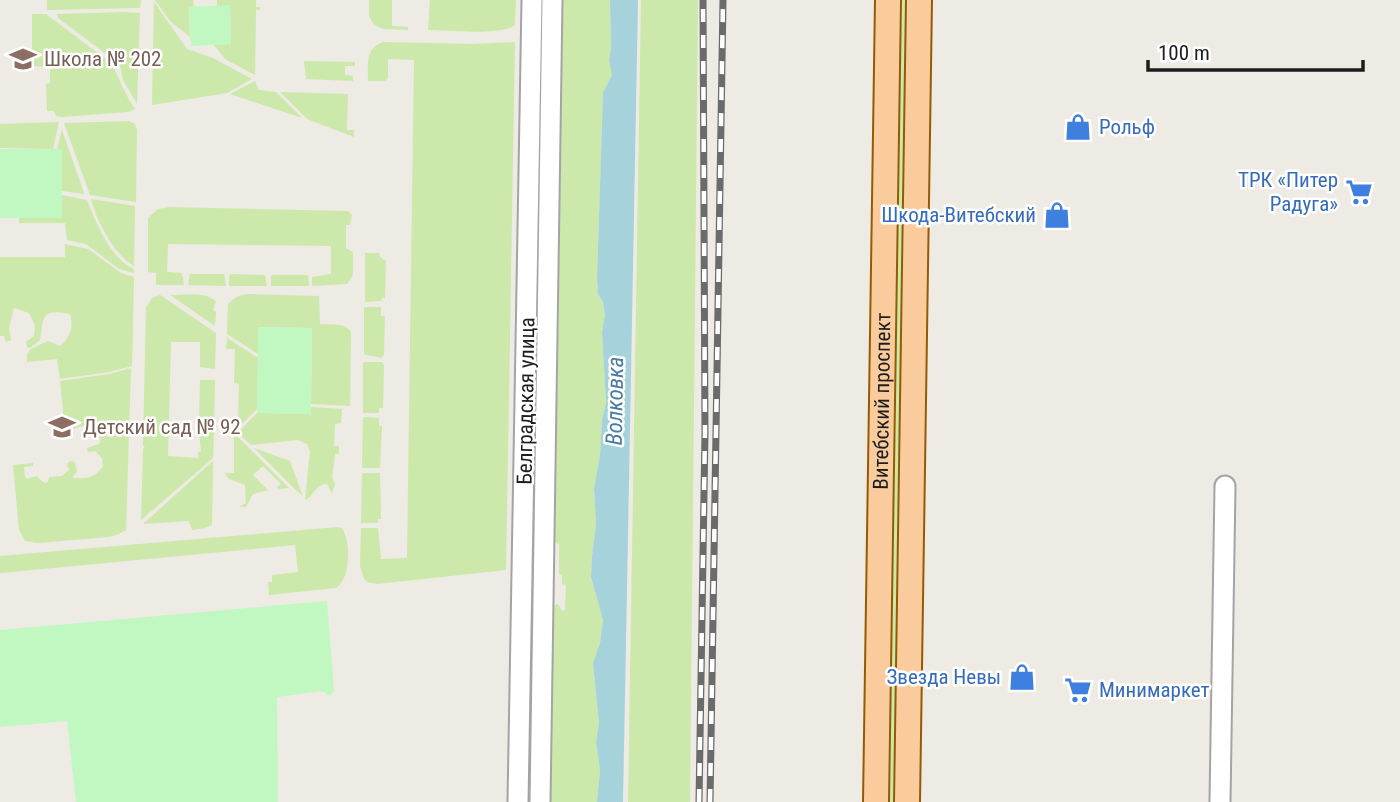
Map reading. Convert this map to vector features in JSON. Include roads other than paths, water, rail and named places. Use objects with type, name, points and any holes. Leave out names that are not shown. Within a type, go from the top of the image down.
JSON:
[{"type":"main road","name":"Витебский проспект","points":[[876,802],[888,0]]},
{"type":"main road","name":"Витебский проспект","points":[[907,802],[919,0]]},
{"type":"street","name":"Белградская улица","points":[[519,802],[533,0]]},
{"type":"street","name":"Белградская улица","points":[[540,802],[552,0]]},
{"type":"street","points":[[1220,802],[1225,486]]},
{"type":"water","name":"Волковка","points":[[610,0],[638,0],[623,802],[597,802],[600,770],[596,742],[599,723],[593,663],[600,643],[603,620],[591,577],[596,525],[594,488],[606,403],[602,332],[605,315],[603,302],[598,294],[597,278],[603,93],[612,75],[609,61]]},
{"type":"railway","points":[[699,802],[705,432],[703,0]]},
{"type":"railway","points":[[710,802],[723,0]]},
{"type":"place","name":"Школа № 202","points":[[23,59]]},
{"type":"place","name":"Рольф","points":[[1078,127]]},
{"type":"place","name":"ТРК «Питер Радуга»","points":[[1359,192]]},
{"type":"place","name":"Шкода-Витебский","points":[[1057,215]]},
{"type":"place","name":"Детский сад № 92","points":[[62,427]]},
{"type":"place","name":"Звезда Невы","points":[[1022,677]]},
{"type":"place","name":"Минимаркет","points":[[1078,690]]}]
